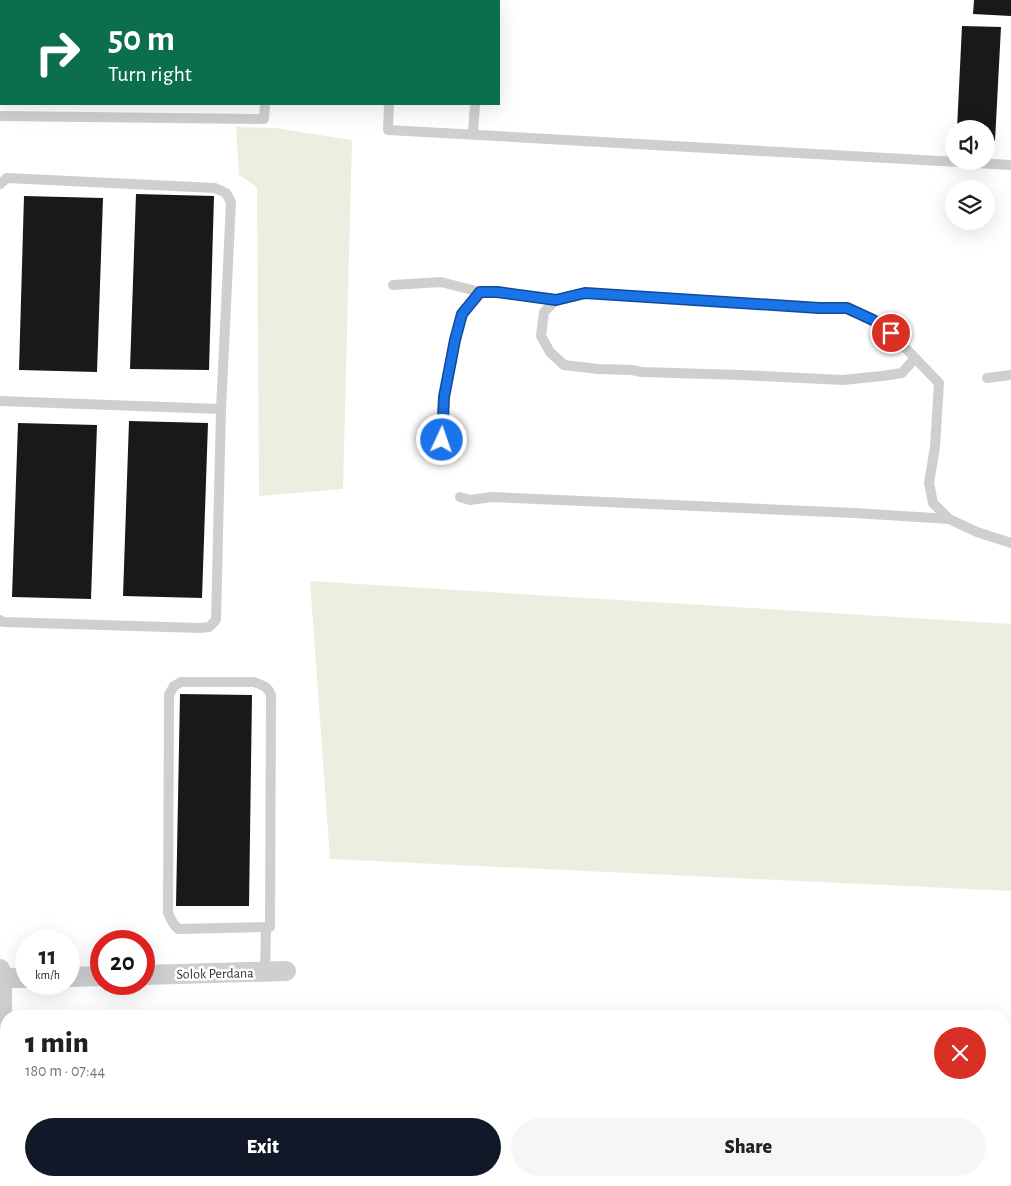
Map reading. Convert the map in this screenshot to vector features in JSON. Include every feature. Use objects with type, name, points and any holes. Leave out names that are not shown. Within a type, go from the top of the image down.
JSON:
[{"type":"street","name":"Solok Perdana","points":[[155,975],[286,971]]},
{"type":"street","points":[[1,1010],[1,974],[15,976]]},
{"type":"lane","points":[[0,116],[264,119],[265,105]]},
{"type":"lane","points":[[389,105],[388,130],[1011,165]]},
{"type":"lane","points":[[473,134],[474,105]]},
{"type":"lane","points":[[0,184],[7,178],[17,178],[215,188],[226,193],[231,202],[221,409],[216,620],[209,627],[200,628],[3,622],[0,620]]},
{"type":"lane","points":[[393,284],[441,282],[480,292],[497,292],[556,300],[585,293],[819,308],[847,308],[873,320],[891,333],[938,383],[935,447],[929,483],[933,503],[949,520]]},
{"type":"lane","points":[[442,440],[444,397],[455,340],[462,314],[480,292]]},
{"type":"lane","points":[[556,300],[544,312],[541,336],[550,352],[564,365],[641,372],[843,380],[902,373],[915,358]]},
{"type":"lane","points":[[987,378],[1011,375]]},
{"type":"lane","points":[[0,401],[221,409]]},
{"type":"lane","points":[[460,496],[470,500],[492,497],[846,513],[949,520],[977,532],[1011,543]]},
{"type":"lane","points":[[181,682],[254,682],[263,685],[270,691],[270,927],[266,927],[178,929],[168,914],[169,695],[174,686],[181,682]]},
{"type":"lane","points":[[265,972],[266,927]]},
{"type":"shaded area","points":[[236,127],[275,128],[352,140],[343,489],[259,496],[257,187],[239,175]]},
{"type":"shaded area","points":[[310,581],[1011,624],[1011,891],[330,859]]},
{"type":"building","points":[[974,0],[1011,0],[1011,16],[973,14]]},
{"type":"building","points":[[962,26],[1001,27],[995,141],[995,120],[957,120]]},
{"type":"building","points":[[136,194],[214,196],[209,370],[130,369]]},
{"type":"building","points":[[24,196],[103,198],[97,372],[19,370]]},
{"type":"building","points":[[129,421],[208,423],[202,598],[123,596]]},
{"type":"building","points":[[18,423],[97,425],[91,599],[12,597]]},
{"type":"building","points":[[180,694],[252,695],[249,906],[176,906]]},
{"type":"route","points":[[442,440],[444,397],[455,340],[462,314],[480,292],[497,292],[556,300],[585,293],[819,308],[847,308],[873,320],[891,333]]}]
